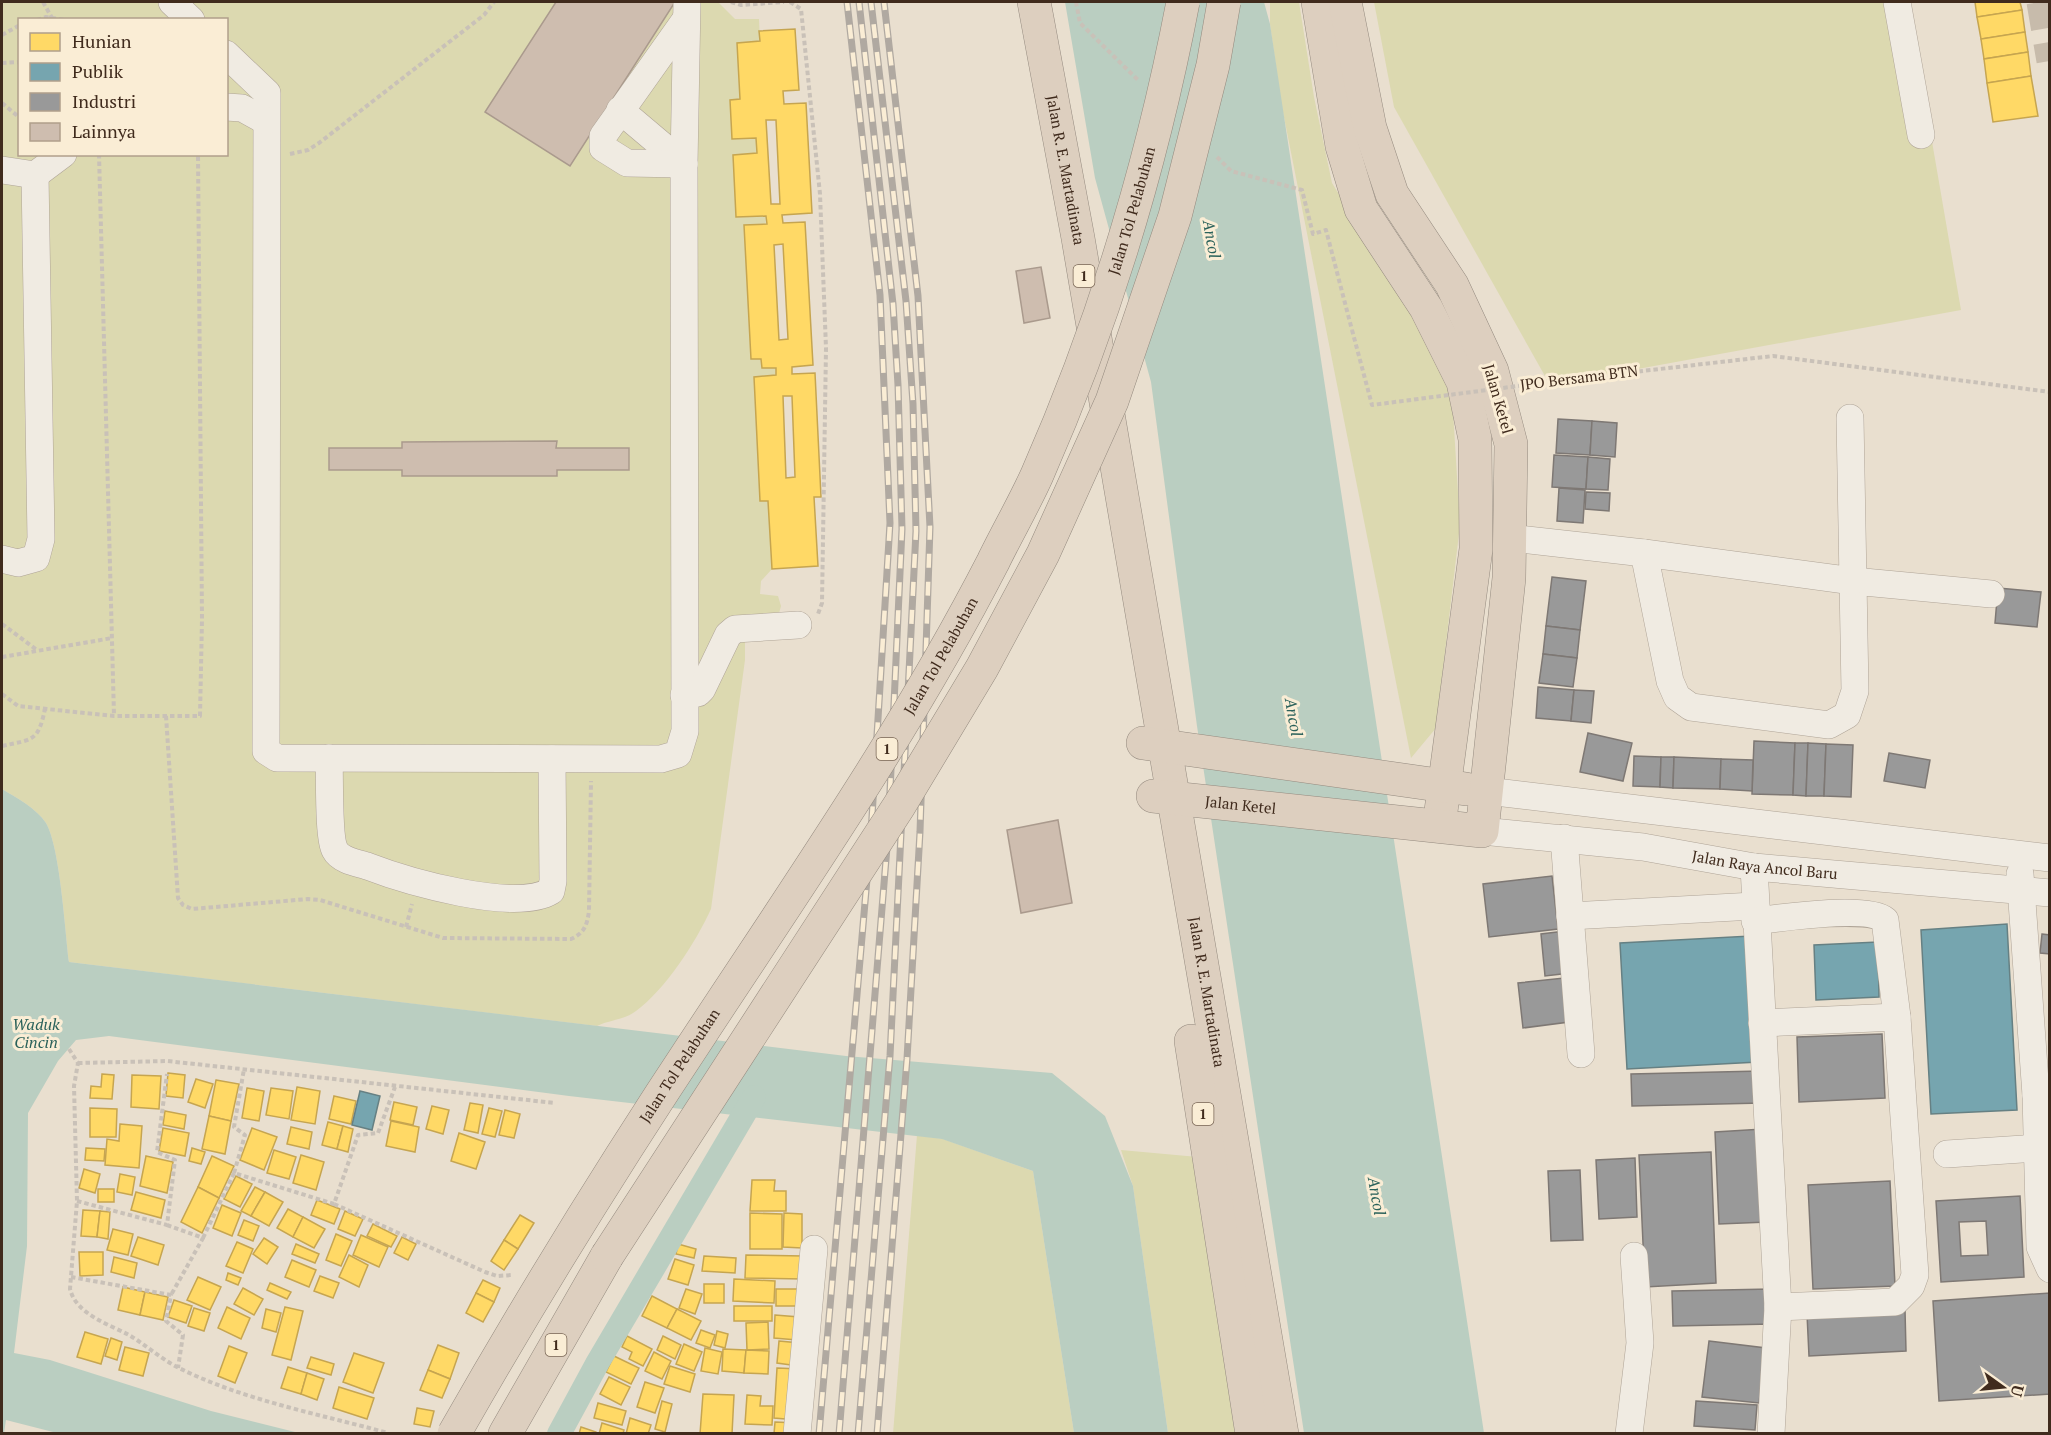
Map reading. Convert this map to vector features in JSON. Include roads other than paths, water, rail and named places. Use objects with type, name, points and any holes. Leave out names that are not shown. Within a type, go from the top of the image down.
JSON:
[{"type":"highway","name":"Jalan R. E. Martadinata","points":[[1034,2],[1281,1434]]},
{"type":"highway","name":"Jalan Tol Pelabuhan","points":[[454,1434],[606,1179],[838,830],[947,650],[1036,477],[1088,348],[1128,234],[1169,75],[1183,2]]},
{"type":"highway","name":"1","points":[[505,1434],[607,1256],[904,796],[982,668],[1043,554],[1112,401],[1175,216],[1213,64],[1224,2]]},
{"type":"highway","name":"Jalan Ketel","points":[[1318,2],[1342,146],[1361,209],[1426,308],[1463,382],[1475,439],[1476,549],[1438,826]]},
{"type":"highway","name":"Jalan Ketel","points":[[1173,798],[1482,831],[1509,578],[1511,444],[1492,371],[1452,285],[1392,194],[1370,128],[1345,2]]},
{"type":"highway","points":[[1475,499],[1512,497]]},
{"type":"highway","points":[[1164,746],[1486,791]]},
{"type":"highway","name":"Jalan R. E. Martadinata","points":[[1173,798],[1252,1434]]},
{"type":"street","points":[[172,2],[188,18]]},
{"type":"street","points":[[1897,2],[1921,135]]},
{"type":"street","points":[[684,164],[627,163],[603,148],[603,136],[687,10]]},
{"type":"street","points":[[228,56],[267,93],[266,751],[277,758],[661,759],[678,754],[685,731],[684,164],[687,10]]},
{"type":"street","points":[[228,107],[242,108],[266,121]]},
{"type":"street","points":[[621,110],[684,164]]},
{"type":"street","points":[[2,170],[35,175],[60,156]]},
{"type":"street","points":[[2,559],[18,563],[36,558],[41,539],[35,175]]},
{"type":"street","points":[[1644,553],[1670,681],[1677,697],[1691,707],[1829,725],[1847,715],[1855,691],[1850,418]]},
{"type":"street","points":[[1511,537],[1852,581],[1991,594]]},
{"type":"street","points":[[684,695],[698,693],[702,688],[728,635],[735,629],[798,625]]},
{"type":"street","points":[[329,758],[332,844],[341,857],[438,888],[499,897],[542,897],[551,891],[553,881],[552,759]]},
{"type":"street","points":[[1486,791],[2049,858]]},
{"type":"street","points":[[1722,818],[1722,861]]},
{"type":"street","name":"Jalan Raya Ancol Baru","points":[[1482,831],[1643,847],[1754,867],[2049,893]]},
{"type":"street","points":[[1564,838],[1581,1054]]},
{"type":"street","points":[[2019,854],[2043,1095],[2039,1148],[2040,1248],[2049,1269]]},
{"type":"street","points":[[1754,867],[1754,913],[1778,1307],[1771,1434]]},
{"type":"street","points":[[1570,916],[1754,913],[1882,917],[1886,925],[1897,1017],[1915,1275],[1911,1286],[1895,1302],[1778,1307]]},
{"type":"street","points":[[1762,1023],[1897,1017]]},
{"type":"street","points":[[1947,1154],[2039,1148]]},
{"type":"street","points":[[797,1434],[813,1249]]},
{"type":"street","points":[[1629,1434],[1640,1343],[1634,1260]]},
{"type":"water","name":"Ancol","points":[[1065,2],[1264,2],[1270,24],[1484,1433],[1304,1433],[1197,726],[1151,382],[1095,178]]},
{"type":"water","name":"Waduk Cincin","points":[[2,789],[37,813],[46,823],[51,835],[64,910],[69,962],[846,1056],[1052,1073],[1105,1116],[1133,1186],[1168,1433],[1074,1433],[1033,1171],[942,1139],[569,1096],[109,1036],[76,1040],[58,1061],[28,1113],[27,1246],[14,1353],[50,1360],[211,1411],[299,1433],[57,1433],[6,1420],[4,1433],[2,1433]]},
{"type":"waterway","points":[[559,1434],[598,1362],[754,1097]]},
{"type":"tunnel","points":[[2040,2],[2050,61]]},
{"type":"railway","points":[[819,1434],[871,833],[890,523],[880,295],[847,2]]},
{"type":"railway","points":[[839,1434],[888,835],[902,529],[893,304],[859,2]]},
{"type":"railway","points":[[858,1434],[890,1056],[916,531],[913,404],[906,301],[871,2]]},
{"type":"railway","points":[[877,1434],[907,1059],[920,832],[930,527],[918,296],[884,2]]}]
